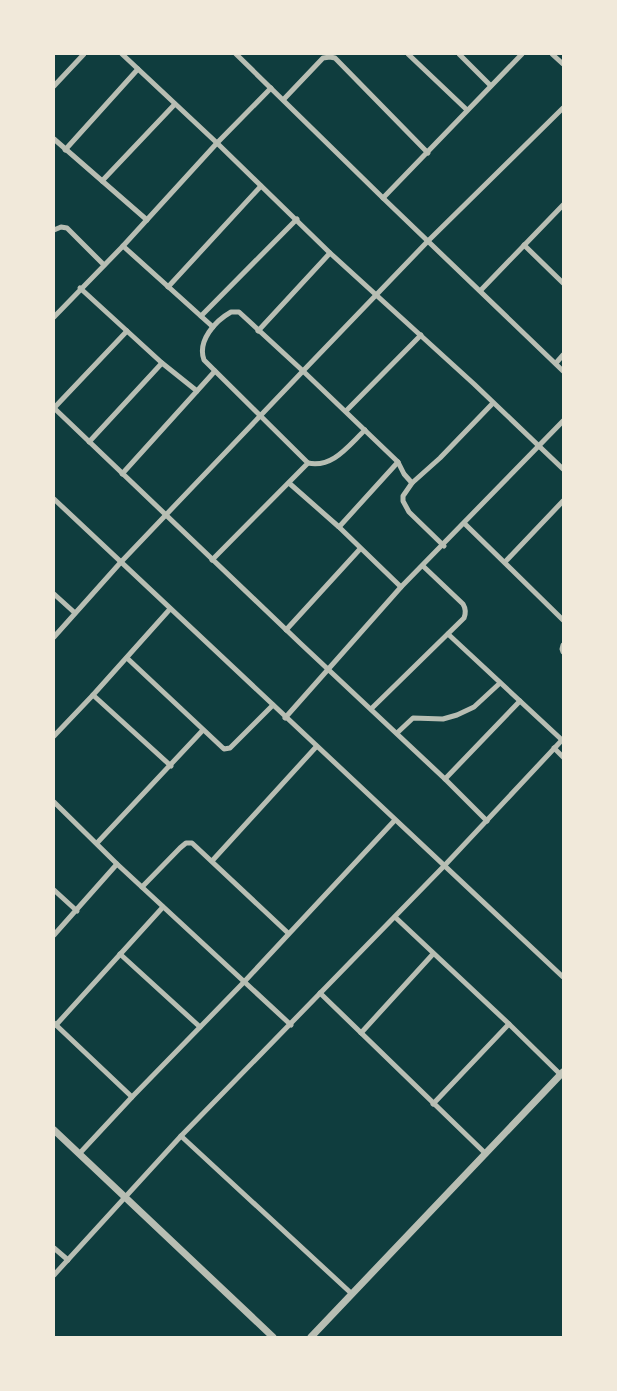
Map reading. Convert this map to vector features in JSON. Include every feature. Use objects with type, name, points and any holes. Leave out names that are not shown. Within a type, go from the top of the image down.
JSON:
[{"type":"street","points":[[54,86],[84,54]]},
{"type":"street","points":[[122,54],[217,142],[330,253],[563,468]]},
{"type":"street","points":[[236,54],[243,56],[271,88],[563,371]]},
{"type":"street","points":[[408,54],[467,110]]},
{"type":"street","points":[[459,54],[490,85]]},
{"type":"street","points":[[383,198],[522,54]]},
{"type":"street","points":[[552,54],[563,64]]},
{"type":"street","points":[[284,99],[323,58],[335,58],[428,153]]},
{"type":"street","points":[[66,150],[138,69]]},
{"type":"street","points":[[54,317],[80,288],[123,246],[217,142],[271,88]]},
{"type":"street","points":[[102,181],[175,104]]},
{"type":"street","points":[[54,637],[121,562],[376,295],[563,108]]},
{"type":"street","points":[[54,140],[147,220]]},
{"type":"street","points":[[168,287],[261,186]]},
{"type":"street","points":[[480,290],[563,205]]},
{"type":"street","points":[[558,210],[563,215]]},
{"type":"street","points":[[201,316],[297,219]]},
{"type":"street","points":[[54,229],[67,228],[104,265]]},
{"type":"street","points":[[524,245],[563,283]]},
{"type":"street","points":[[123,246],[213,328]]},
{"type":"street","points":[[258,331],[330,253]]},
{"type":"street","points":[[80,288],[162,363],[197,391]]},
{"type":"street","points":[[365,430],[334,460],[317,465],[308,463],[204,360],[202,354],[203,342],[226,314],[235,311],[239,312],[346,411],[398,462],[404,474],[412,483]]},
{"type":"street","points":[[127,331],[54,408],[212,560],[445,778],[487,821]]},
{"type":"street","points":[[346,411],[421,336]]},
{"type":"street","points":[[556,363],[563,355]]},
{"type":"street","points":[[89,442],[162,363]]},
{"type":"street","points":[[122,474],[216,371]]},
{"type":"street","points":[[444,546],[410,512],[403,501],[403,496],[412,483],[440,458],[493,403]]},
{"type":"street","points":[[285,718],[402,587],[444,546],[563,421]]},
{"type":"street","points":[[339,527],[398,462]]},
{"type":"street","points":[[212,560],[308,463]]},
{"type":"street","points":[[289,483],[402,587]]},
{"type":"street","points":[[54,498],[285,718],[445,865],[563,977]]},
{"type":"street","points":[[505,562],[563,501]]},
{"type":"street","points":[[465,524],[563,620]]},
{"type":"street","points":[[286,630],[360,549]]},
{"type":"street","points":[[371,709],[466,615],[465,608],[423,566]]},
{"type":"street","points":[[54,594],[75,613]]},
{"type":"street","points":[[54,736],[170,609]]},
{"type":"street","points":[[54,1275],[181,1136],[395,917],[563,739],[448,634]]},
{"type":"street","points":[[563,645],[563,652]]},
{"type":"street","points":[[127,658],[222,748],[228,749],[273,705]]},
{"type":"street","points":[[396,733],[414,718],[443,719],[474,707],[500,683]]},
{"type":"street","points":[[93,695],[171,766]]},
{"type":"street","points":[[445,778],[520,701]]},
{"type":"street","points":[[97,843],[203,730]]},
{"type":"street","points":[[212,862],[316,746]]},
{"type":"street","points":[[554,748],[563,757]]},
{"type":"street","points":[[54,802],[117,864],[291,1025]]},
{"type":"street","points":[[79,1154],[244,982],[395,820]]},
{"type":"street","points":[[142,887],[186,843],[192,843],[288,933]]},
{"type":"street","points":[[54,935],[117,864]]},
{"type":"street","points":[[54,890],[77,911]]},
{"type":"street","points":[[132,1097],[55,1024],[163,907]]},
{"type":"street","points":[[311,1337],[562,1074],[395,917]]},
{"type":"street","points":[[120,954],[200,1027]]},
{"type":"street","points":[[361,1033],[433,954]]},
{"type":"street","points":[[320,993],[486,1154]]},
{"type":"street","points":[[434,1104],[509,1024]]},
{"type":"street","points":[[54,1130],[273,1337]]},
{"type":"street","points":[[181,1136],[352,1294]]},
{"type":"street","points":[[54,1248],[68,1260]]}]
